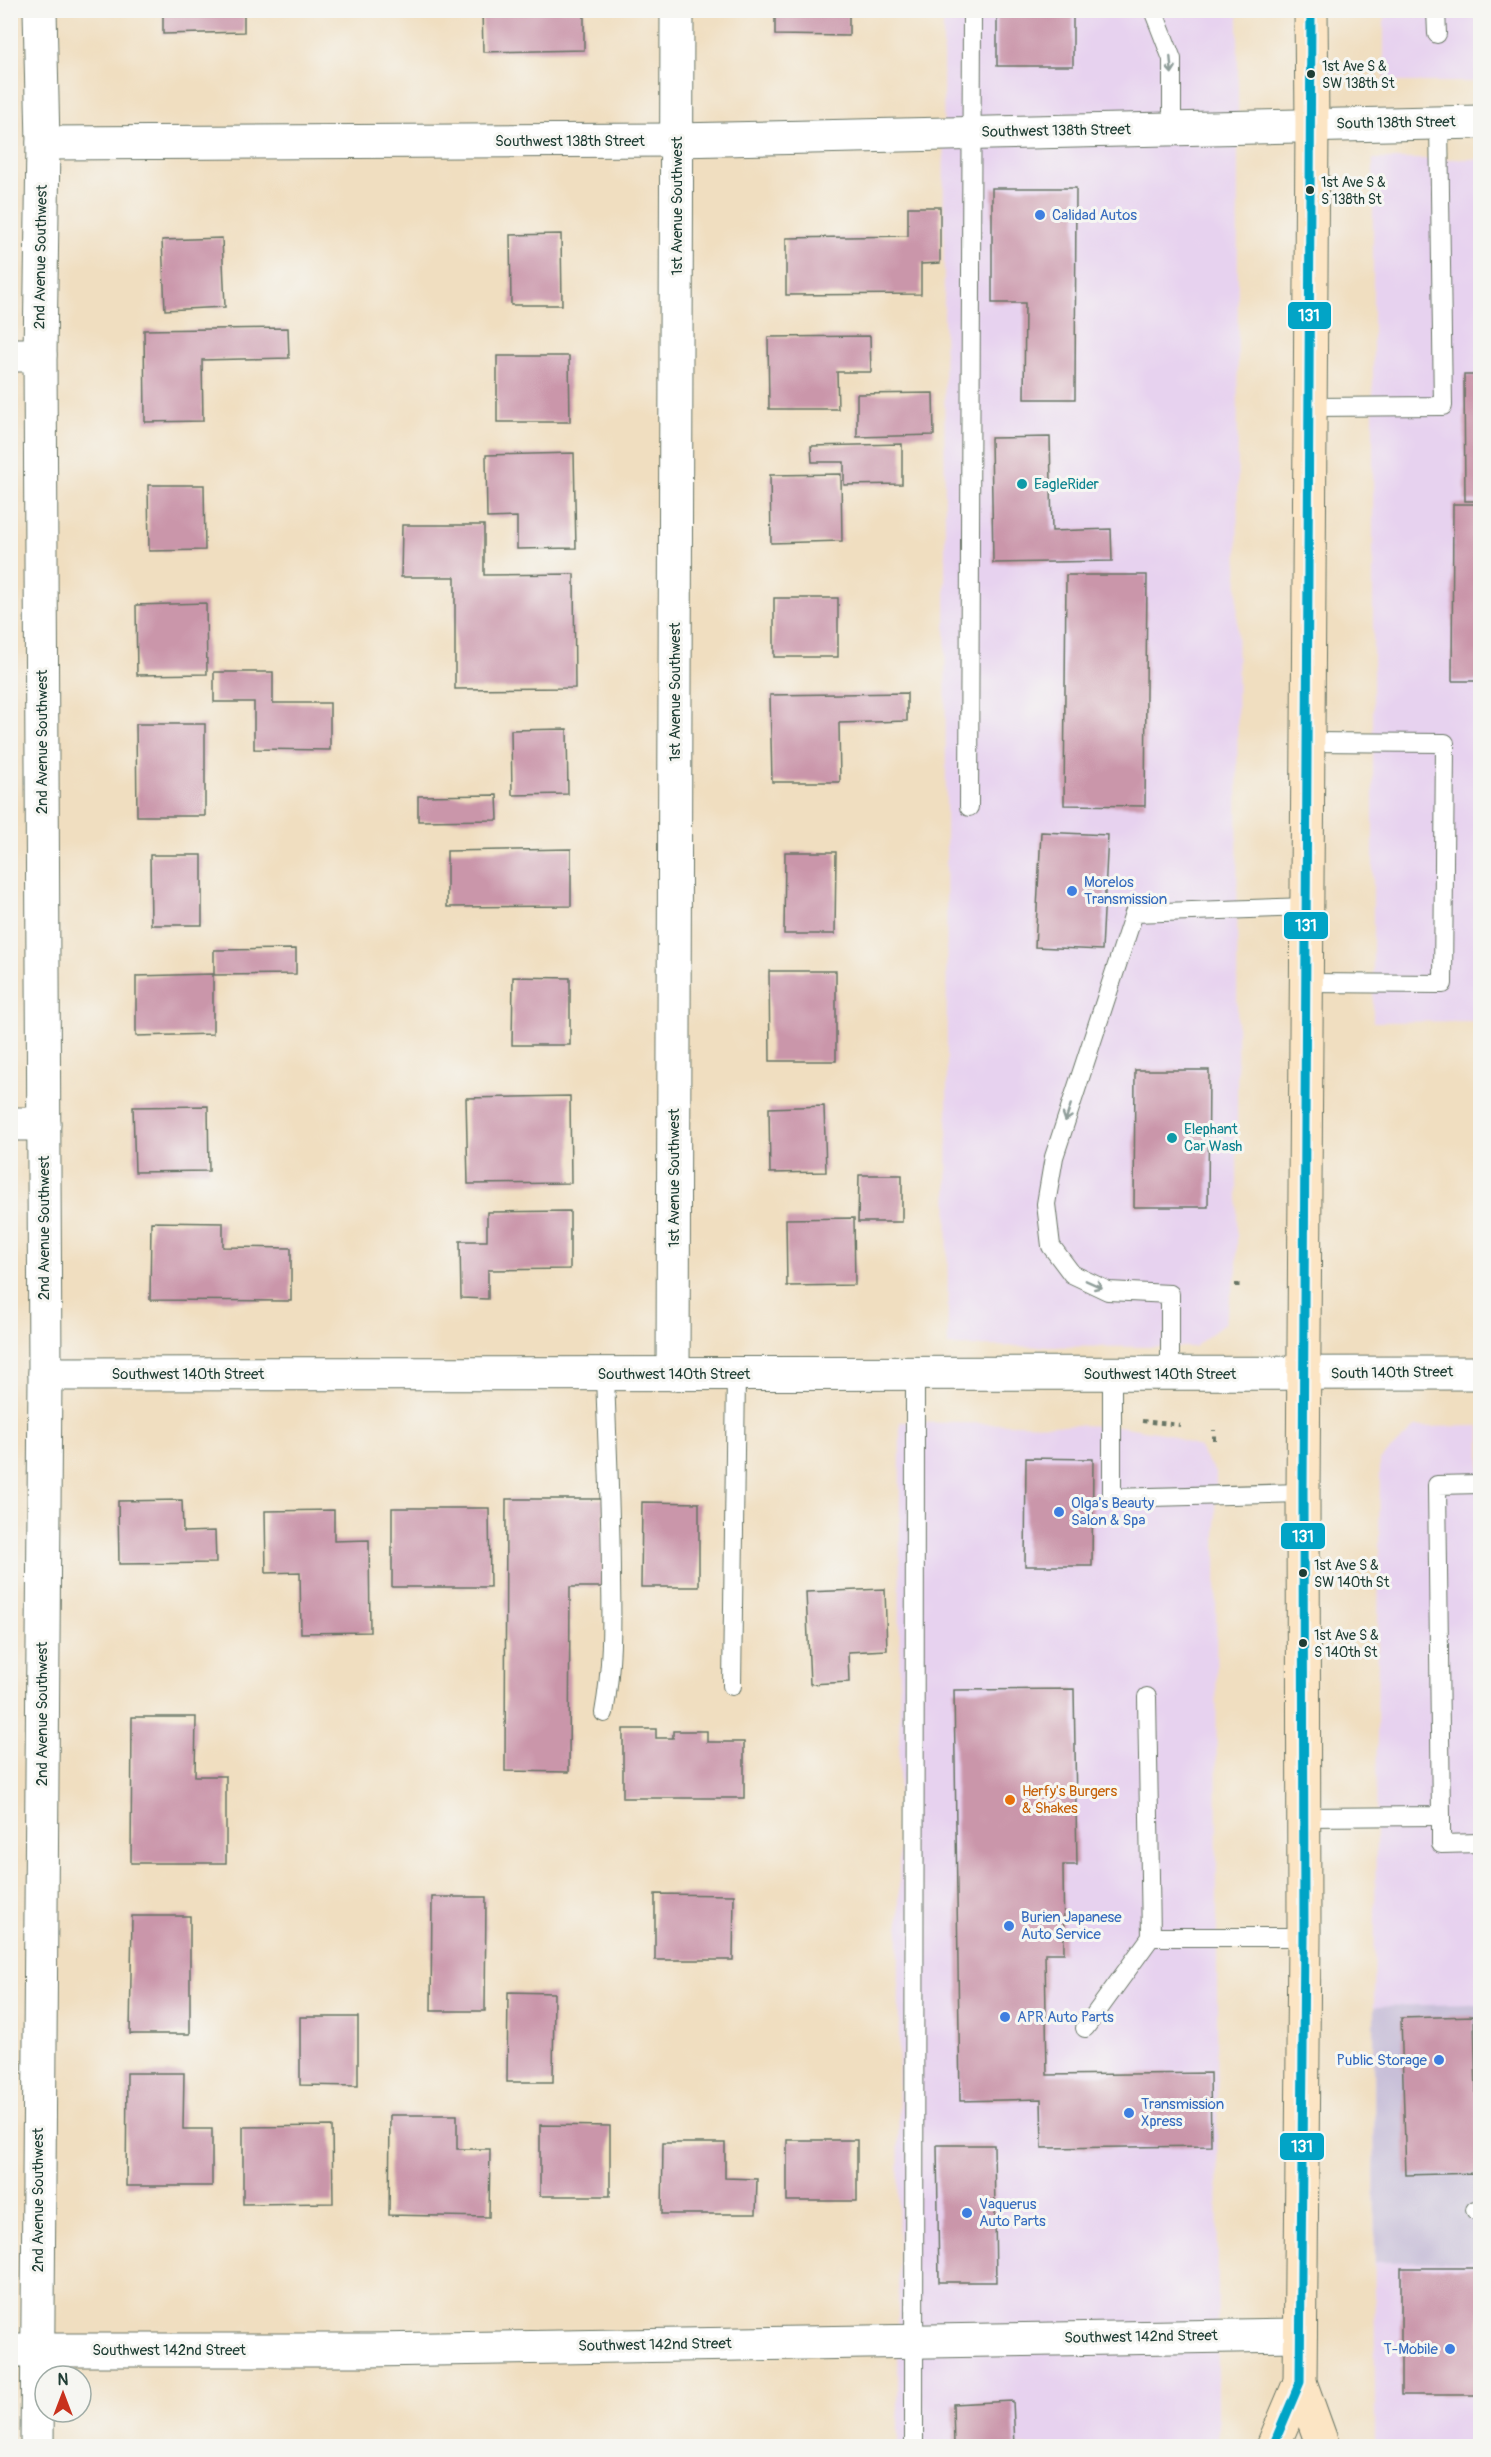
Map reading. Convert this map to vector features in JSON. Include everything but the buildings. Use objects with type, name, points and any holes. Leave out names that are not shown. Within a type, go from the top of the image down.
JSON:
[{"type":"main road","points":[[1311,10],[1311,407],[1303,1493],[1304,1936],[1300,2382],[1323,2446]]},
{"type":"main road","points":[[1273,2446],[1300,2382]]},
{"type":"street","name":"2nd Avenue Southwest","points":[[37,2446],[24,2350],[45,1374],[44,1124],[25,355],[43,142],[40,10]]},
{"type":"street","name":"1st Avenue Southwest","points":[[673,1374],[677,10]]},
{"type":"street","name":"South 138th Street","points":[[1312,124],[1480,122]]},
{"type":"street","name":"Southwest 138th Street","points":[[43,142],[677,140],[1312,124]]},
{"type":"street","points":[[10,1124],[44,1124]]},
{"type":"street","name":"South 140th Street","points":[[1304,1374],[1480,1372]]},
{"type":"street","name":"Southwest 140th Street","points":[[45,1374],[1304,1374]]},
{"type":"street","name":"Southwest 142nd Street","points":[[24,2350],[370,2350],[1300,2335]]},
{"type":"lane","points":[[969,807],[972,10]]},
{"type":"lane","points":[[1153,10],[1172,59],[1172,128]]},
{"type":"lane","points":[[1436,10],[1437,34]]},
{"type":"lane","points":[[1311,407],[1443,406],[1439,122]]},
{"type":"lane","points":[[1306,983],[1443,984],[1445,743],[1308,742]]},
{"type":"lane","points":[[1170,1374],[1170,1294],[1108,1291],[1071,1274],[1051,1246],[1046,1204],[1054,1157],[1134,913],[1307,906]]},
{"type":"lane","points":[[604,1713],[609,1684],[612,1622],[611,1519],[605,1374]]},
{"type":"lane","points":[[732,1686],[736,1374]]},
{"type":"lane","points":[[914,2446],[915,1374]]},
{"type":"lane","points":[[1112,1374],[1112,1498],[1303,1493]]},
{"type":"lane","points":[[1480,1484],[1437,1485],[1441,1844],[1480,1843]]},
{"type":"lane","points":[[1085,2028],[1151,1937],[1147,1697]]},
{"type":"lane","points":[[1304,1817],[1441,1816]]},
{"type":"lane","points":[[1151,1937],[1304,1936]]},
{"type":"path","points":[[1235,1285],[1242,1285]]},
{"type":"path","points":[[1214,1440],[1215,1430]]},
{"type":"shaded area","points":[[943,11],[1238,11],[1237,1270],[1224,1324],[1194,1347],[948,1346]]},
{"type":"shaded area","points":[[1384,11],[1480,11],[1480,82],[1384,82]]},
{"type":"shaded area","points":[[1373,159],[1480,159],[1480,1021],[1373,1022]]},
{"type":"shaded area","points":[[900,1422],[1119,1426],[1168,1434],[1199,1448],[1216,1474],[1218,2446],[898,2446]]},
{"type":"shaded area","points":[[1480,1426],[1480,2446],[1375,2446],[1374,2006],[1380,1460],[1415,1427]]},
{"type":"shaded area","name":"Public Storage","points":[[1480,2004],[1480,2261],[1375,2262],[1374,2006]]},
{"type":"transit line","name":"131","points":[[1273,2446],[1300,2382],[1304,1937],[1303,1493],[1311,10]]},
{"type":"place","name":"1st Ave S & SW 138th St","points":[[1311,74]]},
{"type":"place","name":"1st Ave S & S 138th St","points":[[1310,190]]},
{"type":"place","name":"Calidad Autos","points":[[1040,215]]},
{"type":"place","name":"EagleRider","points":[[1022,484]]},
{"type":"place","name":"Morelos Transmission","points":[[1072,891]]},
{"type":"place","name":"Elephant Car Wash","points":[[1172,1138]]},
{"type":"place","name":"Olga's Beauty Salon & Spa","points":[[1059,1512]]},
{"type":"place","name":"1st Ave S & SW 140th St","points":[[1303,1573]]},
{"type":"place","name":"1st Ave S & S 140th St","points":[[1303,1643]]},
{"type":"place","name":"Herfy's Burgers & Shakes","points":[[1010,1800]]},
{"type":"place","name":"Burien Japanese Auto Service","points":[[1009,1926]]},
{"type":"place","name":"APR Auto Parts","points":[[1005,2017]]},
{"type":"place","name":"Public Storage","points":[[1439,2060]]},
{"type":"place","name":"Transmission Xpress","points":[[1129,2113]]},
{"type":"place","name":"Vaquerus Auto Parts","points":[[967,2213]]},
{"type":"place","name":"T-Mobile","points":[[1450,2349]]}]
